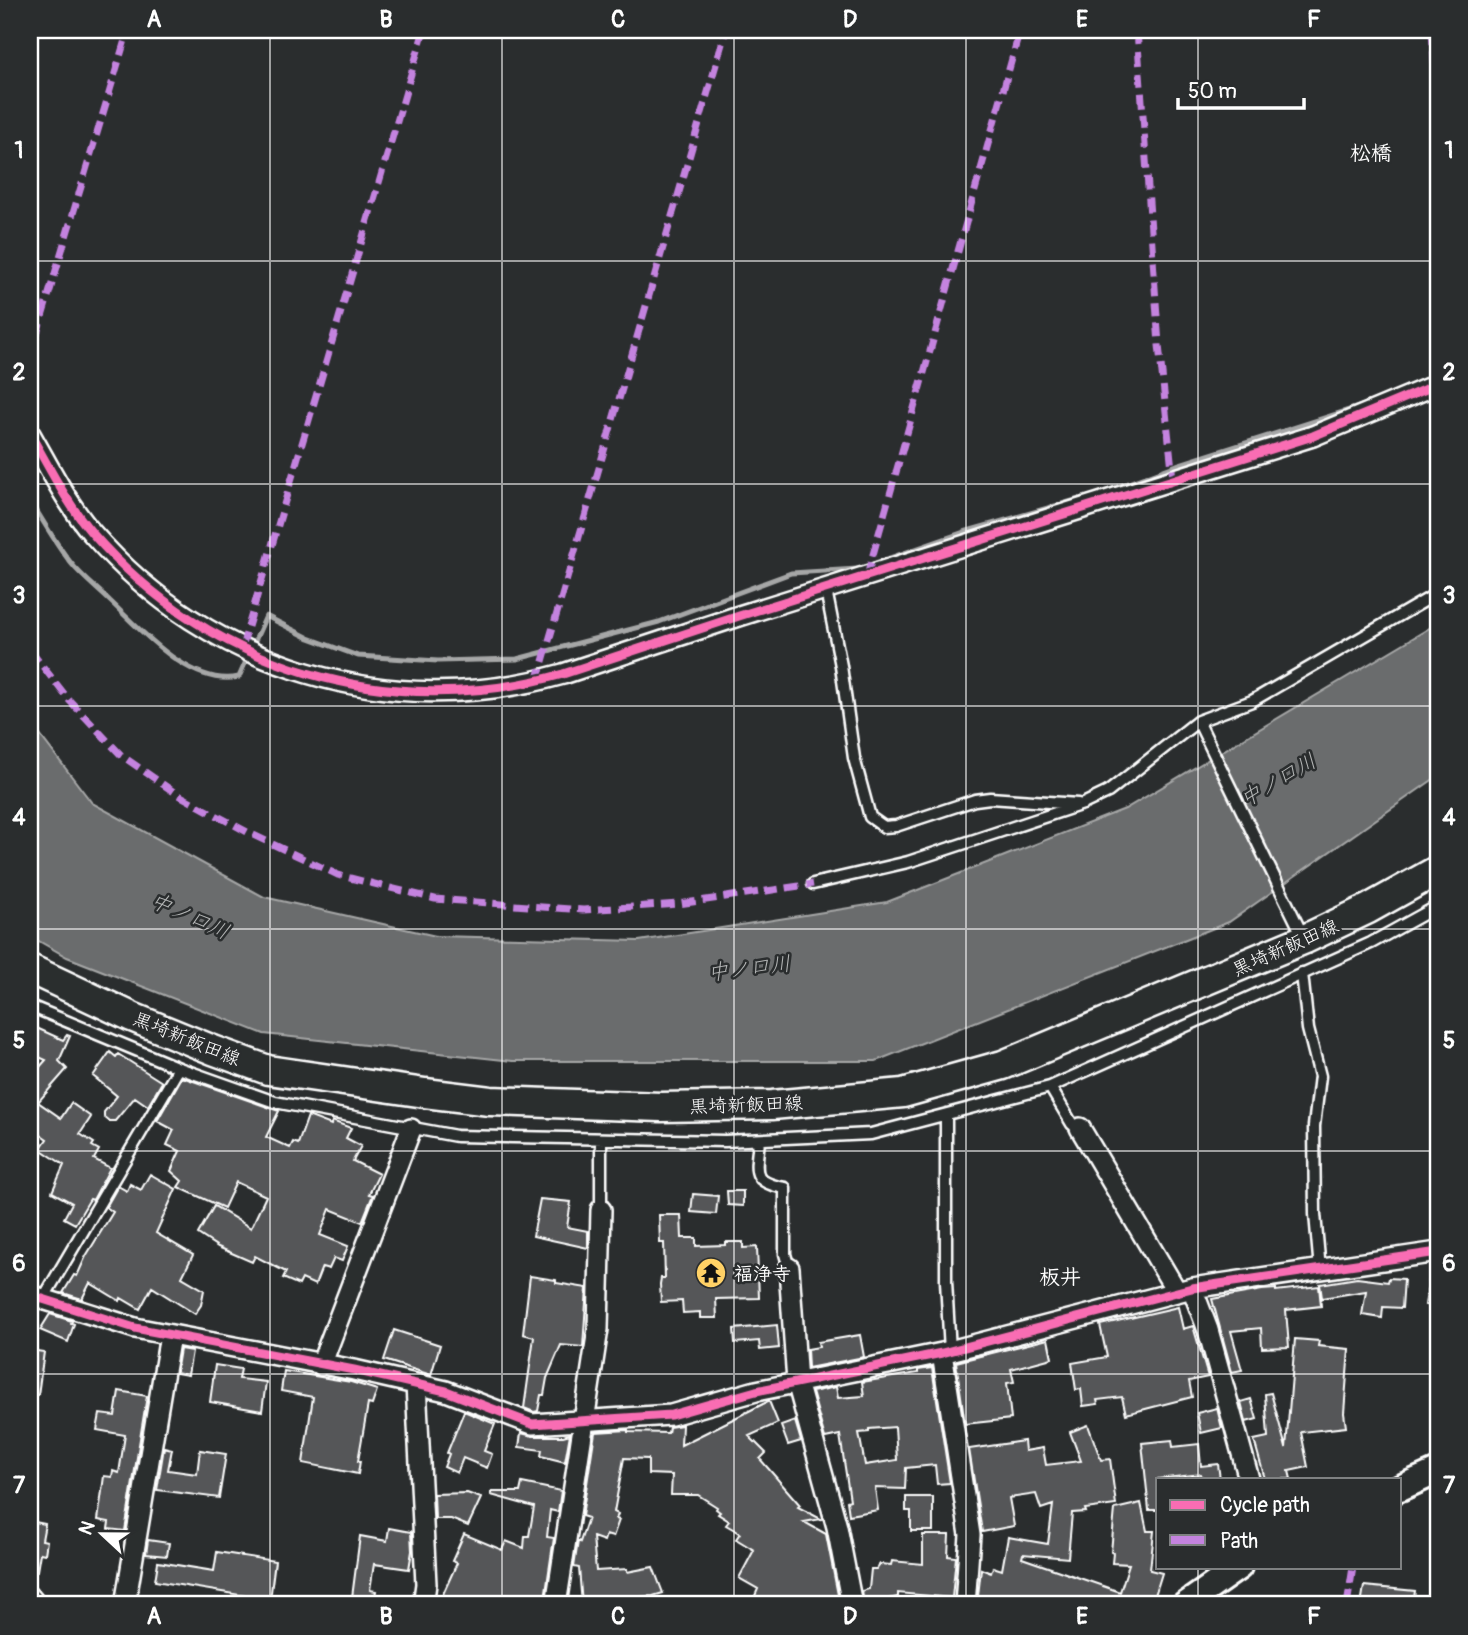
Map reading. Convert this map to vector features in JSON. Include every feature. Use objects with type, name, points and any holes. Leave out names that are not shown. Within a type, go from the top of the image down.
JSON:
[{"type":"main road","name":"黒埼新飯田線","points":[[30,969],[144,1022],[268,1070],[489,1101],[661,1107],[772,1105],[903,1093],[1003,1065],[1368,909],[1438,870]]},
{"type":"street","points":[[30,434],[90,532],[166,603],[210,632],[297,672],[374,689],[457,692],[537,682],[1313,436],[1438,384]]},
{"type":"street","points":[[1080,1128],[1208,1330],[1249,1478]]},
{"type":"street","points":[[321,1365],[411,1129]]},
{"type":"street","points":[[556,1605],[598,1329],[601,1210]]},
{"type":"street","points":[[36,1297],[135,1328],[446,1391],[532,1424],[671,1415],[756,1391],[946,1352],[1184,1290],[1438,1252]]},
{"type":"street","points":[[789,1268],[797,1382],[836,1527],[852,1605]]},
{"type":"street","points":[[125,1605],[170,1335]]},
{"type":"street","points":[[946,1352],[970,1535],[965,1605]]},
{"type":"street","points":[[416,1384],[426,1584],[423,1605]]},
{"type":"street","points":[[1402,1488],[1438,1471]]},
{"type":"street","points":[[1185,1605],[1238,1568]]},
{"type":"lane","points":[[826,590],[841,666],[854,758],[870,817],[884,827],[896,827],[975,800],[990,798],[1083,804]]},
{"type":"lane","points":[[813,884],[908,862],[1083,804],[1108,792],[1200,726],[1252,701],[1438,593]]},
{"type":"lane","points":[[1200,726],[1302,935]]},
{"type":"lane","points":[[30,1006],[179,1068],[275,1102],[456,1136],[759,1141],[871,1134],[1051,1087],[1371,943],[1438,906]]},
{"type":"lane","points":[[1302,973],[1308,1029],[1320,1076],[1314,1126],[1315,1214],[1320,1270]]},
{"type":"lane","points":[[36,1297],[179,1068]]},
{"type":"lane","points":[[1051,1087],[1072,1124],[1080,1128]]},
{"type":"lane","points":[[946,1116],[946,1352]]},
{"type":"lane","points":[[601,1140],[601,1210]]},
{"type":"lane","points":[[759,1141],[756,1175],[760,1181],[785,1188],[785,1254],[789,1268]]},
{"type":"water","name":"中ノ口川","points":[[1438,623],[1438,776],[1229,922],[876,1061],[513,1061],[264,1034],[67,957],[30,936],[30,722],[92,803],[264,897],[436,936],[639,941],[887,902],[1125,809]]},
{"type":"pier","points":[[1218,749],[1285,887],[1275,894],[1208,755]]},
{"type":"building","points":[[30,1025],[63,1040],[67,1035],[70,1036],[59,1061],[67,1069],[38,1102],[61,1118],[71,1103],[91,1117],[80,1134],[94,1143],[92,1146],[99,1150],[94,1159],[110,1168],[93,1200],[90,1199],[75,1224],[64,1218],[72,1203],[52,1192],[64,1165],[40,1149],[47,1139],[30,1127],[30,1078],[46,1060],[30,1053]]},
{"type":"building","points":[[110,1052],[116,1057],[118,1054],[162,1082],[148,1106],[135,1097],[115,1121],[104,1117],[104,1112],[117,1096],[93,1076]]},
{"type":"building","points":[[182,1077],[279,1111],[266,1137],[290,1148],[293,1142],[298,1144],[308,1116],[331,1125],[332,1121],[351,1128],[346,1138],[361,1146],[353,1161],[379,1174],[369,1194],[373,1195],[362,1222],[330,1209],[320,1235],[348,1246],[342,1261],[334,1258],[329,1269],[322,1267],[315,1285],[302,1279],[299,1285],[283,1278],[286,1272],[255,1256],[252,1262],[218,1247],[198,1234],[214,1206],[251,1228],[266,1196],[236,1182],[224,1208],[178,1187],[182,1181],[171,1171],[180,1151],[167,1145],[174,1130],[157,1121]]},
{"type":"building","points":[[150,1174],[176,1189],[156,1233],[193,1255],[182,1277],[204,1290],[201,1305],[195,1314],[152,1287],[140,1309],[121,1298],[120,1301],[90,1283],[82,1299],[63,1293],[74,1275],[77,1276],[113,1212],[106,1207],[118,1186],[127,1191],[130,1184],[141,1190]]},
{"type":"building","points":[[727,1191],[743,1191],[743,1206],[728,1205]]},
{"type":"building","points":[[693,1194],[718,1196],[716,1214],[691,1212]]},
{"type":"building","points":[[540,1199],[571,1202],[567,1227],[588,1231],[588,1248],[533,1236]]},
{"type":"building","points":[[659,1215],[681,1215],[682,1238],[696,1238],[696,1246],[743,1242],[743,1248],[757,1247],[759,1298],[716,1299],[717,1318],[700,1318],[700,1312],[683,1313],[682,1301],[661,1302],[661,1278],[665,1278],[664,1243],[660,1243]]},
{"type":"building","points":[[1431,1268],[1438,1269],[1438,1307],[1425,1305]]},
{"type":"building","points":[[530,1276],[587,1288],[583,1347],[561,1345],[547,1378],[544,1395],[541,1395],[538,1411],[534,1412],[524,1408],[534,1337],[523,1334]]},
{"type":"building","points":[[1357,1278],[1388,1282],[1389,1278],[1404,1279],[1402,1308],[1383,1307],[1382,1318],[1362,1315],[1366,1291],[1322,1298],[1320,1284]]},
{"type":"building","points":[[1319,1286],[1321,1306],[1286,1310],[1289,1347],[1262,1348],[1261,1328],[1231,1331],[1242,1370],[1232,1372],[1212,1299],[1262,1290]]},
{"type":"building","points":[[1178,1307],[1183,1329],[1193,1326],[1208,1377],[1189,1381],[1192,1397],[1126,1414],[1122,1397],[1097,1400],[1098,1404],[1083,1406],[1081,1389],[1076,1390],[1072,1363],[1107,1357],[1100,1325]]},
{"type":"building","points":[[50,1314],[74,1324],[68,1342],[40,1330]]},
{"type":"building","points":[[777,1325],[779,1348],[760,1350],[759,1341],[735,1343],[734,1329]]},
{"type":"building","points":[[394,1330],[440,1345],[431,1375],[384,1360]]},
{"type":"building","points":[[860,1335],[864,1357],[808,1368],[807,1349],[819,1347],[818,1342]]},
{"type":"building","points":[[1048,1339],[1052,1358],[1011,1369],[1014,1382],[1007,1383],[1011,1419],[965,1424],[956,1362]]},
{"type":"building","points":[[1295,1339],[1319,1341],[1318,1346],[1349,1349],[1344,1413],[1346,1427],[1301,1432],[1308,1467],[1289,1471],[1291,1478],[1265,1478],[1254,1440],[1268,1437],[1265,1394],[1271,1393],[1286,1448]]},
{"type":"building","points":[[180,1349],[192,1351],[188,1375],[176,1373]]},
{"type":"building","points":[[30,1350],[44,1352],[38,1395],[30,1395]]},
{"type":"building","points":[[215,1365],[241,1369],[239,1379],[266,1382],[262,1411],[210,1402]]},
{"type":"building","points":[[932,1368],[950,1483],[937,1484],[935,1465],[906,1468],[905,1489],[875,1488],[878,1510],[849,1515],[847,1501],[850,1500],[840,1435],[825,1438],[812,1392],[836,1387],[838,1398],[864,1396],[862,1382],[918,1373],[918,1370]],"holes":[[[895,1427],[897,1460],[865,1465],[859,1433],[869,1432],[869,1429]]]},
{"type":"building","points":[[284,1371],[351,1382],[377,1390],[372,1405],[368,1404],[358,1474],[303,1463],[313,1397],[281,1391]]},
{"type":"building","points":[[119,1391],[147,1396],[125,1531],[108,1529],[109,1522],[98,1520],[104,1476],[112,1477],[113,1471],[119,1473],[125,1435],[97,1430],[100,1414],[115,1416]]},
{"type":"building","points":[[1251,1399],[1257,1419],[1246,1422],[1241,1402]]},
{"type":"building","points":[[769,1401],[778,1423],[749,1436],[766,1453],[760,1459],[800,1505],[798,1507],[821,1519],[804,1522],[826,1534],[840,1605],[751,1605],[758,1589],[739,1578],[754,1550],[736,1539],[740,1533],[726,1525],[729,1521],[718,1514],[720,1512],[717,1507],[698,1495],[671,1495],[672,1475],[648,1474],[648,1459],[624,1458],[614,1512],[618,1514],[616,1519],[619,1520],[613,1537],[606,1535],[604,1541],[593,1537],[596,1571],[627,1569],[627,1572],[653,1567],[663,1593],[627,1598],[628,1605],[582,1605],[579,1568],[574,1567],[578,1541],[580,1542],[588,1518],[582,1516],[595,1432],[628,1430],[668,1433],[669,1427],[682,1425],[681,1445]]},
{"type":"building","points":[[1217,1408],[1222,1428],[1201,1433],[1197,1413]]},
{"type":"building","points":[[464,1411],[495,1424],[484,1451],[492,1454],[487,1468],[463,1458],[457,1473],[444,1467]]},
{"type":"building","points":[[795,1421],[801,1441],[788,1445],[781,1426]]},
{"type":"building","points":[[1088,1425],[1101,1460],[1110,1459],[1116,1505],[1072,1513],[1068,1558],[1023,1554],[1022,1558],[1120,1592],[1129,1564],[1112,1563],[1115,1509],[1141,1503],[1147,1531],[1154,1531],[1150,1570],[1162,1573],[1152,1605],[1115,1605],[1098,1599],[1096,1605],[1014,1605],[1002,1601],[1000,1605],[977,1605],[981,1569],[991,1573],[993,1567],[1002,1570],[1008,1537],[1048,1544],[1053,1505],[1041,1509],[1036,1494],[1009,1498],[1014,1526],[982,1532],[969,1449],[1024,1441],[1025,1451],[1043,1448],[1046,1465],[1081,1461],[1070,1432]]},
{"type":"building","points":[[521,1433],[533,1436],[570,1434],[565,1462],[541,1456],[542,1450],[519,1447]]},
{"type":"building","points":[[1172,1440],[1173,1447],[1199,1444],[1201,1466],[1218,1464],[1220,1478],[1202,1478],[1201,1474],[1156,1478],[1156,1510],[1149,1510],[1142,1443]]},
{"type":"building","points":[[164,1447],[172,1449],[168,1470],[197,1474],[200,1450],[226,1454],[219,1498],[157,1490]]},
{"type":"building","points":[[522,1483],[561,1491],[558,1512],[550,1510],[547,1537],[554,1538],[544,1605],[438,1605],[457,1563],[452,1561],[464,1534],[502,1550],[506,1541],[524,1548],[534,1507],[491,1495],[491,1492],[520,1492]]},
{"type":"building","points":[[467,1493],[481,1498],[468,1526],[451,1519],[435,1519],[434,1494]]},
{"type":"building","points":[[906,1497],[933,1497],[933,1531],[911,1531],[911,1511],[906,1511]]},
{"type":"building","points":[[30,1521],[45,1524],[42,1540],[47,1541],[45,1554],[40,1553],[37,1571],[30,1571]]},
{"type":"building","points":[[389,1528],[411,1532],[409,1569],[374,1564],[370,1590],[376,1591],[373,1605],[351,1605],[360,1536],[387,1541]]},
{"type":"building","points":[[923,1535],[949,1535],[948,1556],[956,1557],[952,1598],[898,1593],[898,1597],[864,1604],[862,1591],[869,1589],[871,1569],[876,1569],[880,1564],[891,1565],[892,1561],[923,1564]]},
{"type":"building","points":[[148,1540],[169,1543],[167,1556],[146,1554]]},
{"type":"building","points":[[217,1552],[275,1561],[270,1600],[155,1581],[158,1562],[214,1571]]},
{"type":"building","points":[[1364,1586],[1415,1591],[1413,1605],[1361,1605]]},
{"type":"waterway","points":[[1422,381],[1438,373]]},
{"type":"waterway","points":[[1112,489],[1177,465],[1365,405]]},
{"type":"waterway","points":[[30,500],[71,563],[136,627],[185,665],[203,674],[221,678],[239,677],[266,616],[309,638],[358,656],[438,661],[517,659],[659,622],[791,573],[858,569],[964,532],[1083,498]]},
{"type":"waterway","points":[[1402,1501],[1438,1485]]},
{"type":"marked path","points":[[30,357],[128,30]]},
{"type":"marked path","points":[[242,647],[424,30]]},
{"type":"marked path","points":[[537,682],[726,30]]},
{"type":"marked path","points":[[867,576],[1020,30]]},
{"type":"marked path","points":[[1137,30],[1159,345],[1173,479]]},
{"type":"marked path","points":[[1432,30],[1438,117]]},
{"type":"marked path","points":[[30,650],[69,700],[121,755],[177,794],[249,833],[338,875],[435,899],[583,910],[679,904],[813,884]]},
{"type":"marked path","points":[[1347,1605],[1353,1568]]},
{"type":"cycle path","points":[[30,434],[66,498],[92,533],[139,580],[191,619],[247,650],[307,673],[369,687],[433,692],[498,688],[563,674],[1313,436],[1438,384]]},
{"type":"cycle path","points":[[30,1295],[135,1328],[354,1370],[446,1391],[532,1424],[671,1415],[756,1391],[942,1353],[1192,1288],[1438,1252]]},
{"type":"place","name":"福浄寺","points":[[711,1273]]},
{"type":"district","name":"松橋","points":[[1371,153]]},
{"type":"district","name":"板井","points":[[1060,1277]]}]
